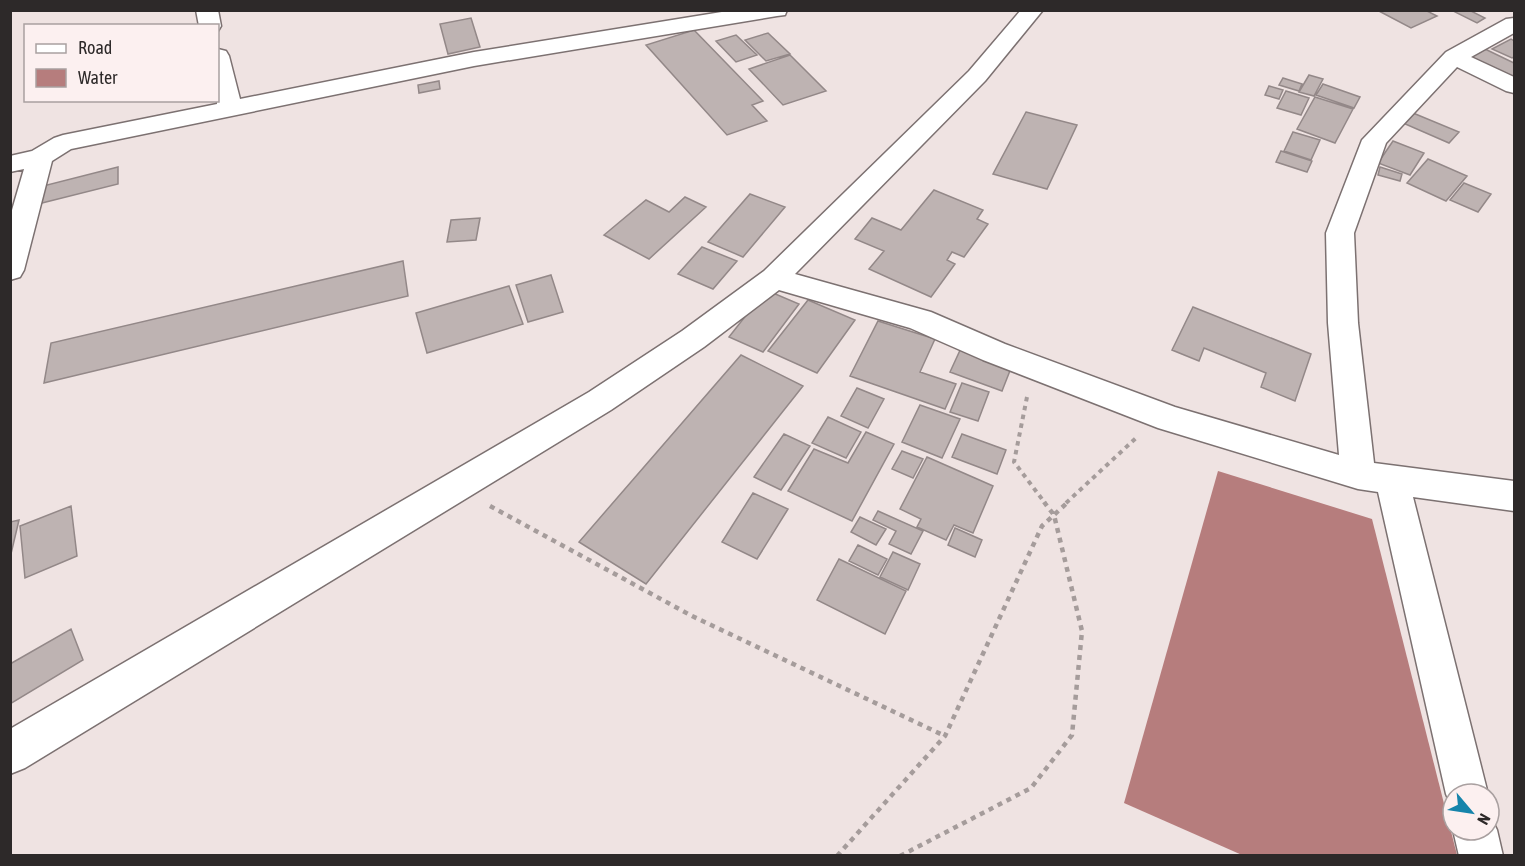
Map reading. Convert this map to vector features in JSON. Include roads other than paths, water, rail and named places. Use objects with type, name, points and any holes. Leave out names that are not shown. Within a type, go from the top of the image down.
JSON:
[{"type":"street","points":[[10,753],[600,401],[693,339],[774,278],[977,76],[1033,10]]},
{"type":"street","points":[[10,164],[40,157],[63,143],[474,58],[774,11]]},
{"type":"street","points":[[1464,782],[1375,477],[1343,323],[1340,233],[1374,140],[1454,57],[1515,24]]},
{"type":"street","points":[[1454,57],[1515,86]]},
{"type":"street","points":[[219,60],[230,108]]},
{"type":"street","points":[[10,270],[40,157]]},
{"type":"street","points":[[774,278],[920,320],[1033,367],[1170,419],[1375,477],[1515,496]]},
{"type":"water","points":[[1218,471],[1372,519],[1441,792],[1441,842],[1454,842],[1457,855],[1242,855],[1124,803]]}]
